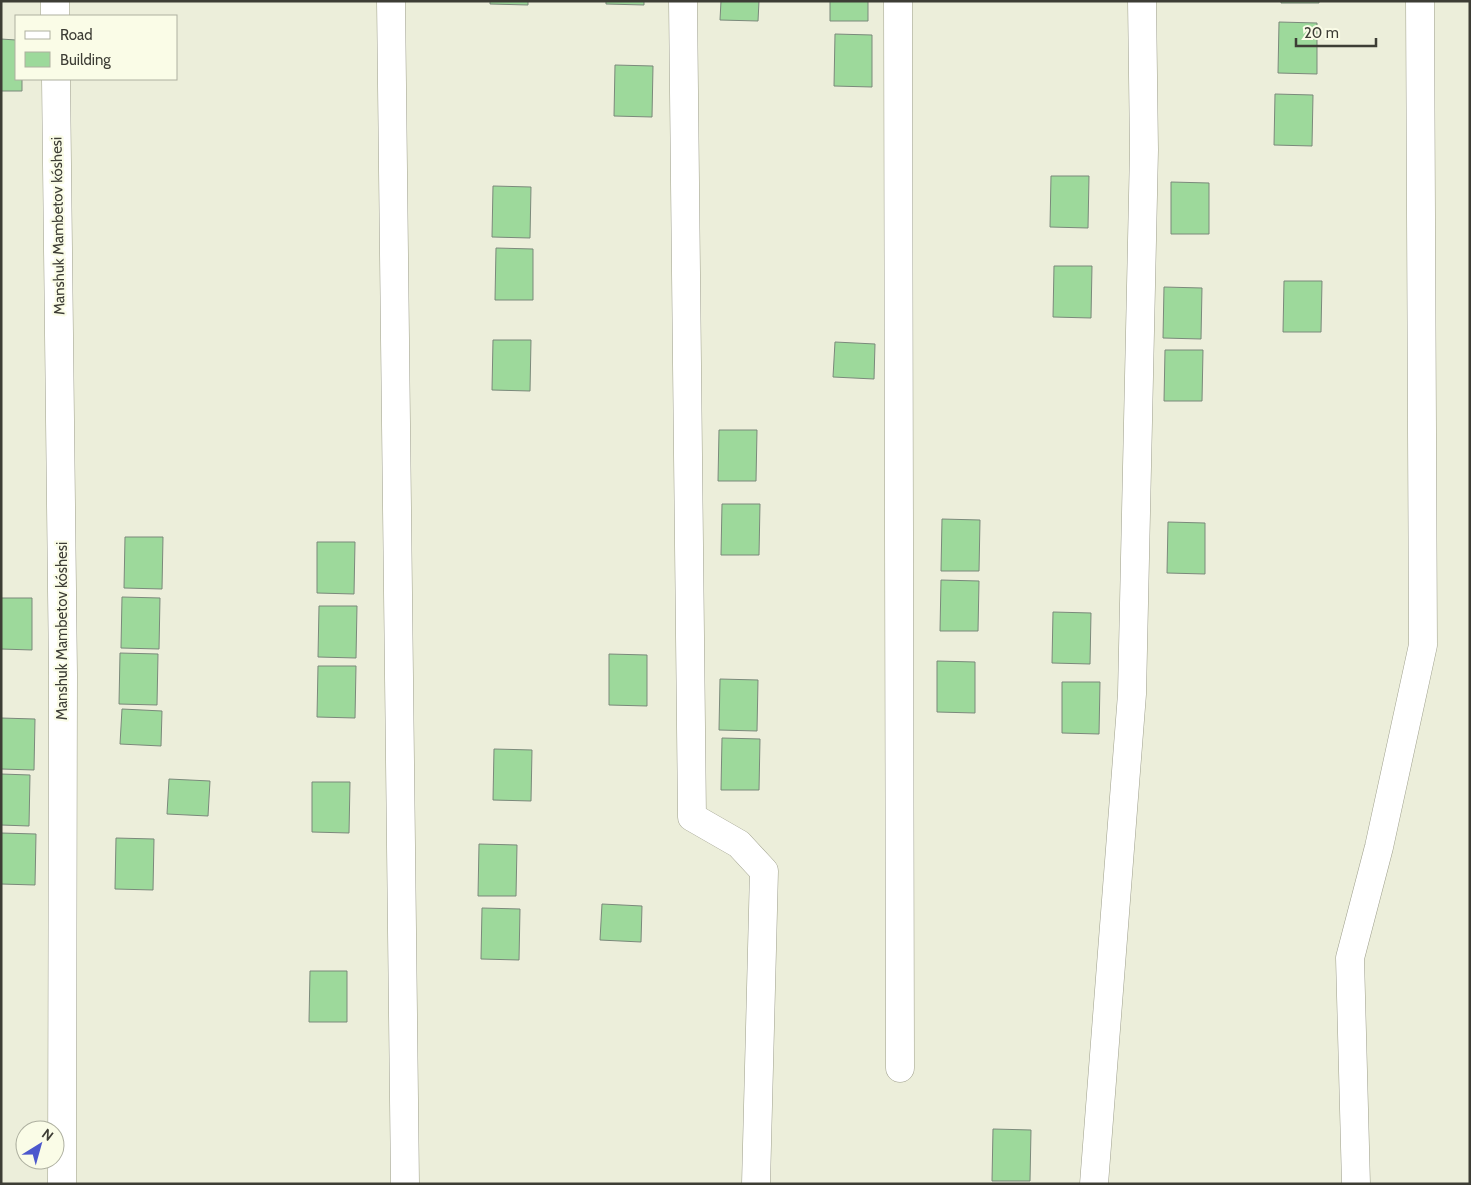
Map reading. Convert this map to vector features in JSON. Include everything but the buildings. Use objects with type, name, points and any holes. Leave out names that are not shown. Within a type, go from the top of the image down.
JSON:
[{"type":"street","points":[[55,1],[55,15]]},
{"type":"street","points":[[391,1],[405,1184]]},
{"type":"street","points":[[683,1],[692,817],[739,844],[764,871],[756,1184]]},
{"type":"street","points":[[898,1],[900,1068]]},
{"type":"street","points":[[1094,1184],[1132,694],[1144,150],[1142,1]]},
{"type":"street","points":[[1356,1184],[1350,958],[1379,847],[1423,645],[1420,1]]},
{"type":"street","name":"Manshuk Mambetov kóshesi","points":[[56,80],[63,675],[62,1184]]}]
